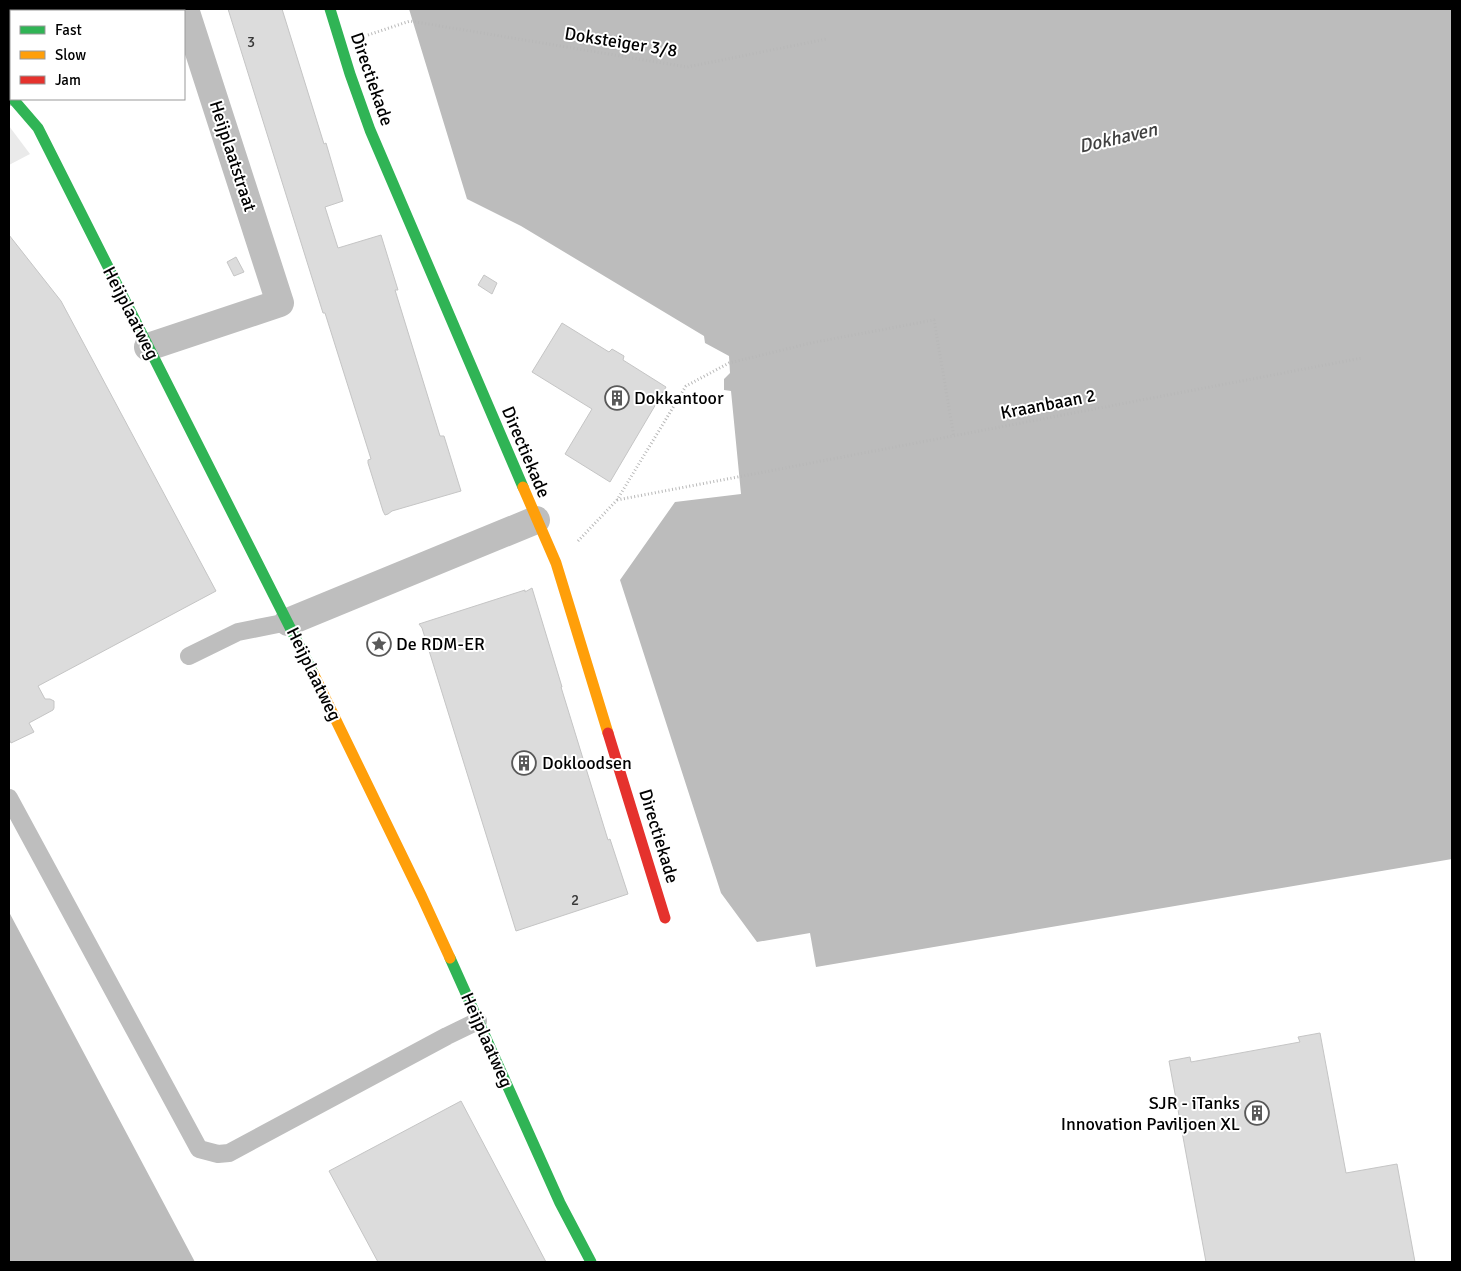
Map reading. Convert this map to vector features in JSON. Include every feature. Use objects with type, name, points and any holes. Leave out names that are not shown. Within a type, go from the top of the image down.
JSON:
[{"type":"street","name":"Heijplaatstraat","points":[[148,347],[280,304],[185,9]]},
{"type":"street","name":"Directiekade","points":[[330,9],[370,130],[556,563],[665,918]]},
{"type":"street","name":"Heijplaatweg","points":[[14,100],[38,128],[288,622],[422,897],[560,1203],[591,1262]]},
{"type":"street","points":[[288,622],[536,520]]},
{"type":"lane","points":[[189,656],[238,632],[288,622]]},
{"type":"lane","points":[[9,798],[200,1149],[218,1154],[229,1153],[478,1021]]},
{"type":"path","name":"Doksteiger 3/8","points":[[341,44],[410,21],[687,67],[827,39]]},
{"type":"path","points":[[556,563],[617,500],[686,386],[729,363],[811,343],[934,320],[954,437]]},
{"type":"path","name":"Kraanbaan 2","points":[[617,500],[1362,358]]},
{"type":"shaded area","points":[[9,9],[103,9],[10,10],[10,16]]},
{"type":"shaded area","points":[[9,126],[30,154],[9,165]]},
{"type":"water","name":"Dokhaven","points":[[409,9],[1452,9],[1452,859],[816,967],[810,933],[757,942],[721,893],[620,580],[675,502],[741,494],[731,391],[724,390],[724,379],[730,373],[729,356],[705,343],[704,336],[521,226],[467,199]]},
{"type":"water","points":[[9,912],[195,1262],[9,1262]]},
{"type":"building","points":[[228,9],[282,9],[343,201],[325,207],[338,248],[381,235],[398,290],[395,290],[440,436],[444,436],[461,491],[392,511],[385,515],[383,511],[368,463],[368,460],[371,459],[325,313],[323,313]]},
{"type":"building","points":[[9,235],[61,301],[216,591],[38,686],[45,699],[54,701],[54,708],[29,723],[34,732],[11,743],[9,739]]},
{"type":"building","points":[[236,257],[244,272],[234,276],[227,262]]},
{"type":"building","points":[[484,275],[497,283],[492,294],[478,285]]},
{"type":"building","name":"Dokkantoor","points":[[562,323],[609,352],[612,349],[624,356],[623,360],[666,387],[610,482],[565,454],[592,409],[532,372]]},
{"type":"building","name":"Dokloodsen","points":[[532,588],[608,840],[610,839],[628,894],[516,931],[422,628],[419,624],[525,590],[525,592]]},
{"type":"building","name":"SJR - iTanks Innovation Paviljoen XL","points":[[1320,1033],[1346,1173],[1397,1164],[1415,1262],[1206,1262],[1169,1061],[1190,1057],[1191,1062],[1300,1042],[1298,1037]]},
{"type":"building","points":[[461,1101],[546,1262],[378,1262],[329,1171]]},
{"type":"traffic: fast","points":[[330,9],[370,130],[523,487]]},
{"type":"traffic: fast","points":[[14,100],[38,128],[313,673]]},
{"type":"traffic: fast","points":[[450,958],[560,1203],[591,1262]]},
{"type":"traffic: slow","points":[[523,487],[556,563],[608,733]]},
{"type":"traffic: slow","points":[[313,673],[450,958]]},
{"type":"traffic: jam","points":[[608,733],[665,918]]},
{"type":"place","name":"Dokkantoor","points":[[617,398]]},
{"type":"place","name":"De RDM-ER","points":[[379,644]]},
{"type":"place","name":"Dokloodsen","points":[[524,763]]},
{"type":"place","name":"SJR - iTanks Innovation Paviljoen XL","points":[[1257,1113]]}]
